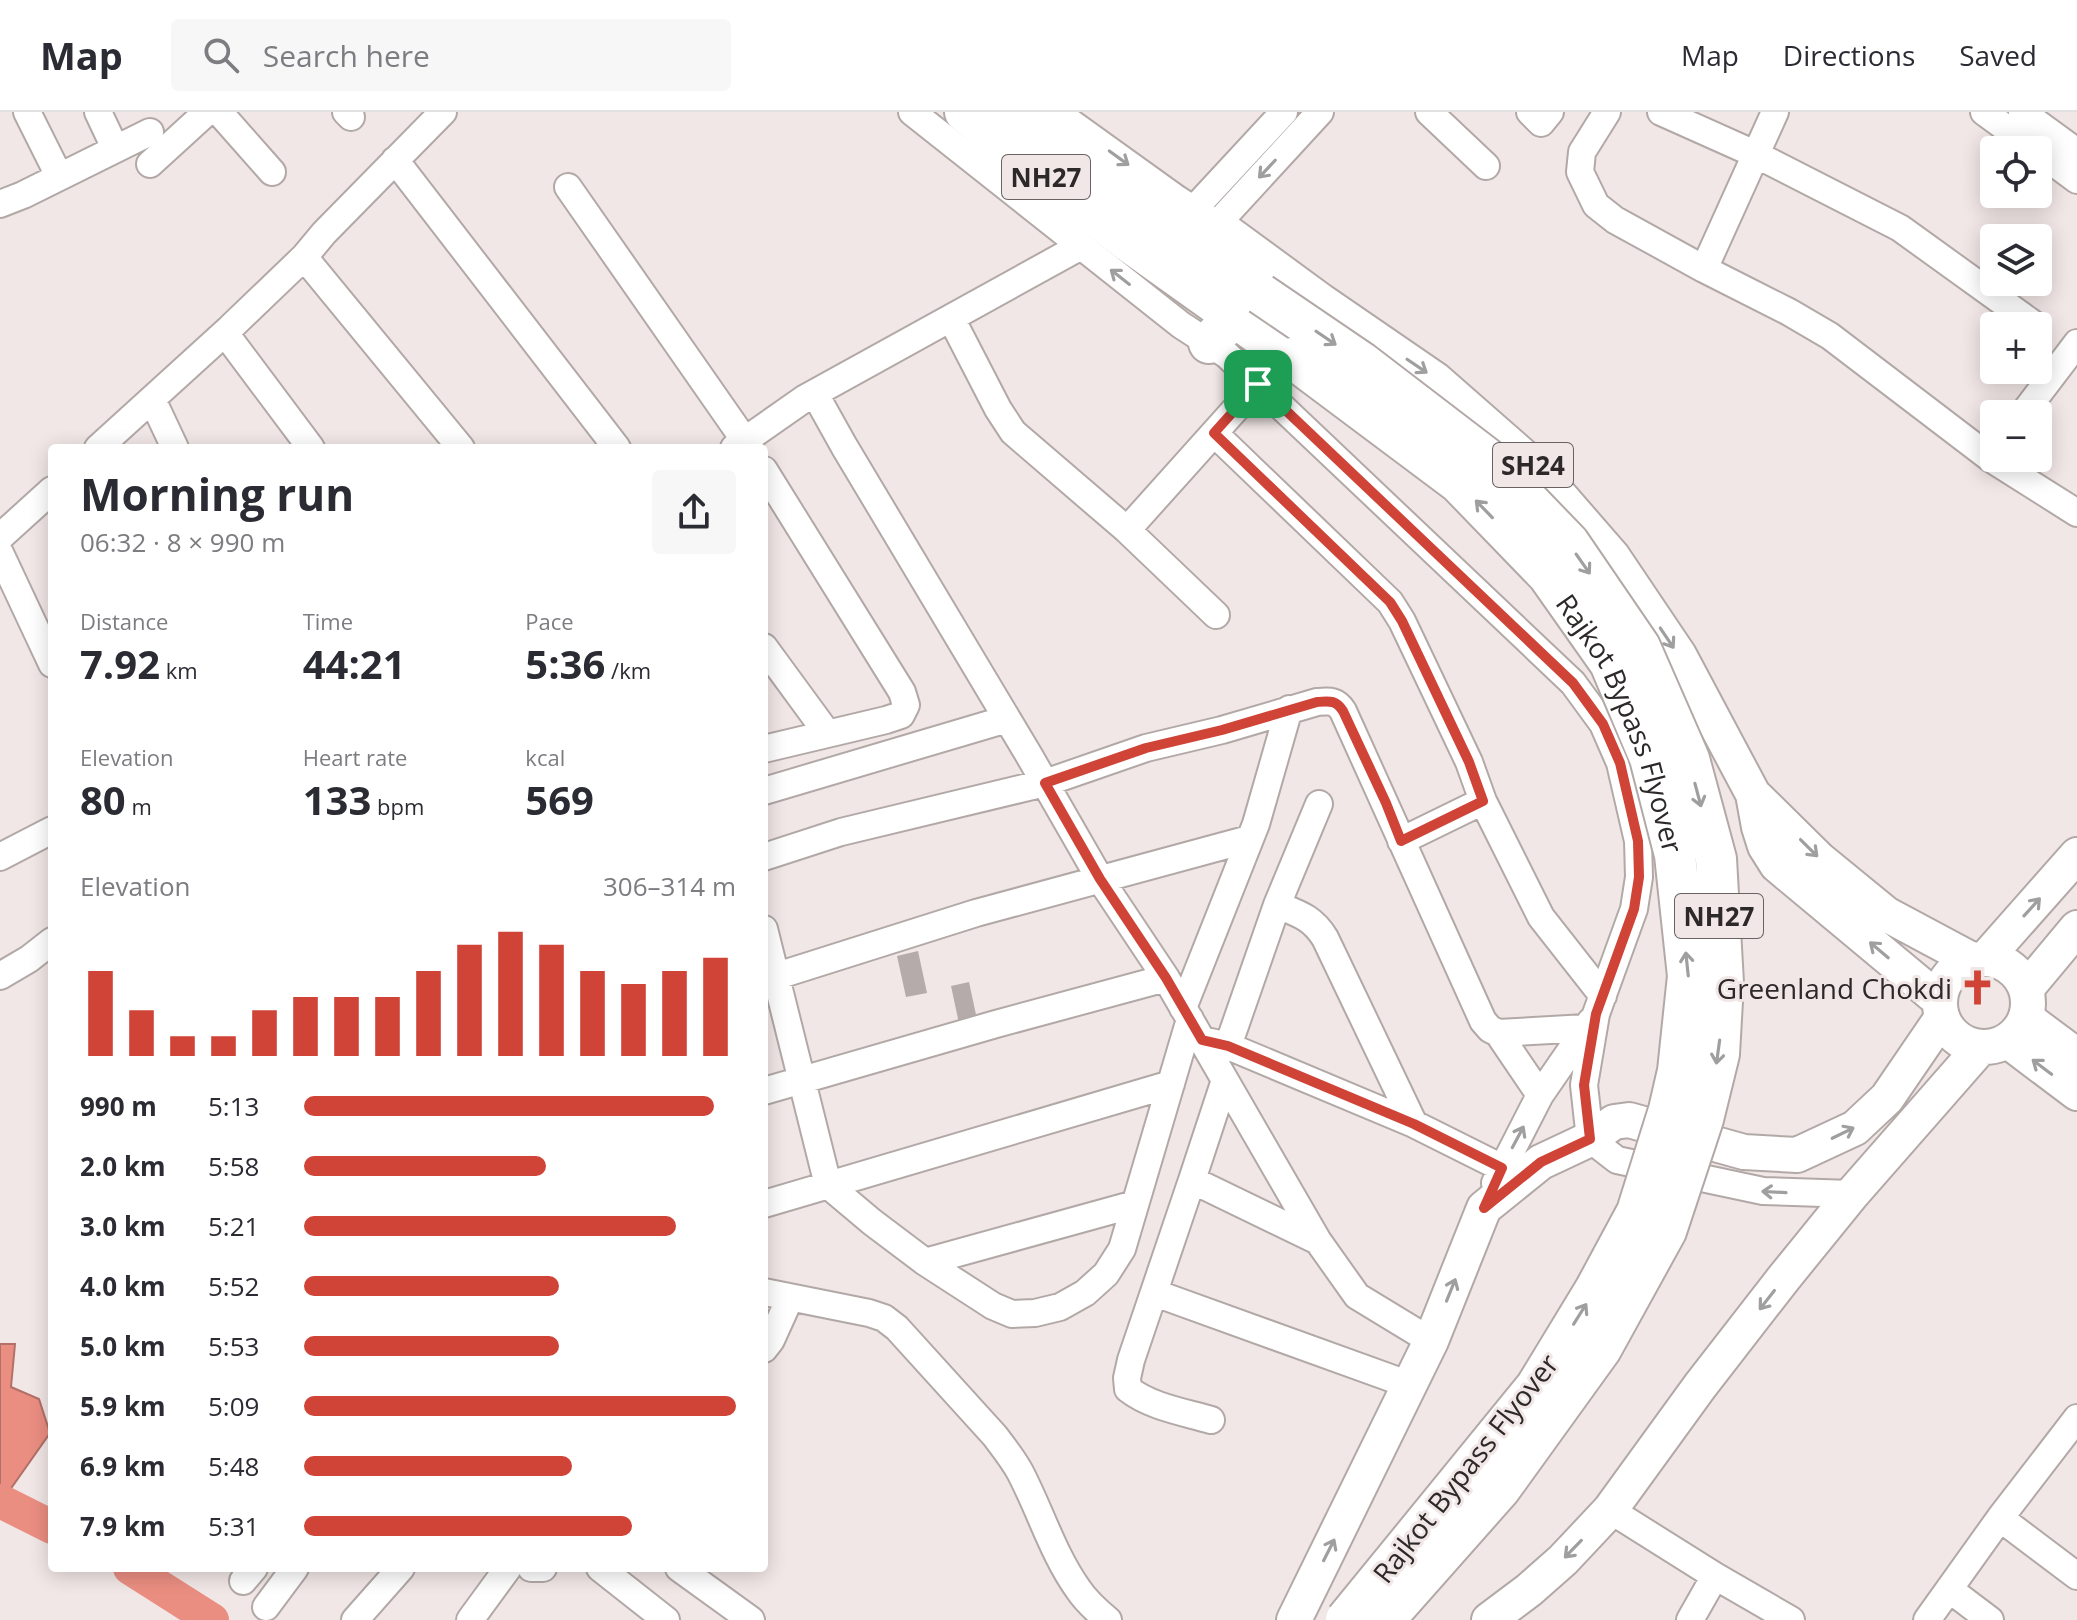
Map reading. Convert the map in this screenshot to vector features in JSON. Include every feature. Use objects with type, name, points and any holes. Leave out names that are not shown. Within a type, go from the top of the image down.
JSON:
[{"type":"highway","name":"Rajkot Bypass Flyover","points":[[965,112],[1128,241],[1459,483],[1548,575],[1610,663],[1650,758],[1675,855],[1688,976],[1678,1071],[1637,1212],[1595,1290],[1536,1387],[1346,1620]]},
{"type":"highway","name":"Rajkot Bypass Flyover","points":[[1011,112],[1145,216],[1194,229],[1235,318],[1361,362],[1489,460],[1569,543],[1640,647],[1689,759],[1716,859],[1723,983],[1719,1054],[1703,1119],[1666,1231],[1601,1349],[1500,1489],[1384,1620]]},
{"type":"main road","name":"SH24","points":[[1194,229],[1321,301],[1436,380],[1534,466],[1613,557],[1679,655],[1753,794],[1820,860],[1886,914],[1979,959],[2003,963],[2018,974],[2010,1024]]},
{"type":"main road","name":"SH24","points":[[1753,794],[1765,846],[1777,865],[1940,1010],[1950,1033],[1964,1043],[2010,1024],[2077,1056]]},
{"type":"main road","points":[[1294,1620],[1431,1341],[1484,1208],[1541,1162],[1590,1139],[1614,1122],[1629,1120],[1744,1152],[1797,1155],[1855,1128],[1887,1098],[1940,1010],[1944,982],[1955,968],[1979,959],[2077,855]]},
{"type":"main road","points":[[1489,1620],[1563,1560],[1610,1510],[1700,1386],[1852,1194],[2010,1024],[2077,928]]},
{"type":"main road","name":"SH24","points":[[2010,1024],[2077,1093]]},
{"type":"street","points":[[27,112],[59,176]]},
{"type":"street","points":[[98,112],[115,148]]},
{"type":"street","points":[[219,112],[272,172]]},
{"type":"street","points":[[102,444],[304,257],[443,112]]},
{"type":"street","points":[[912,112],[1181,325],[1235,318],[1227,355],[1573,683],[1603,724],[1620,763],[1638,841],[1639,877],[1634,909],[1595,1013],[1584,1085],[1590,1139],[1617,1160],[1734,1185],[1763,1191],[1852,1194]]},
{"type":"street","points":[[1056,112],[1194,229]]},
{"type":"street","points":[[1194,229],[1284,112]]},
{"type":"street","points":[[1194,229],[1320,112]]},
{"type":"street","points":[[1429,112],[1486,166]]},
{"type":"street","points":[[1530,112],[1541,123],[1550,112]]},
{"type":"street","points":[[1607,112],[1582,152],[1580,172],[1596,205],[1615,220],[1830,336],[1980,446]]},
{"type":"street","points":[[1661,112],[1755,154],[1900,228],[2016,312]]},
{"type":"street","points":[[1704,269],[1775,112]]},
{"type":"street","points":[[1984,112],[2017,136]]},
{"type":"street","points":[[2022,112],[2077,152]]},
{"type":"street","points":[[150,164],[195,117]]},
{"type":"street","points":[[0,204],[150,132]]},
{"type":"street","points":[[395,160],[614,444]]},
{"type":"street","points":[[2052,162],[2077,180]]},
{"type":"street","points":[[568,187],[742,444]]},
{"type":"street","points":[[744,444],[815,394],[1081,246]]},
{"type":"street","points":[[304,257],[458,444]]},
{"type":"street","points":[[951,318],[1013,432],[1127,530],[1216,615]]},
{"type":"street","points":[[225,333],[308,444]]},
{"type":"street","points":[[2034,400],[2075,350],[2052,336]]},
{"type":"street","points":[[1127,530],[1258,384]]},
{"type":"street","points":[[815,394],[1100,879],[1166,978],[1318,1241],[1357,1296],[1431,1341]]},
{"type":"street","points":[[152,399],[173,444]]},
{"type":"street","points":[[1214,433],[1390,602],[1469,762],[1483,801],[1541,917],[1595,1013]]},
{"type":"street","points":[[2017,472],[2077,513]]},
{"type":"street","points":[[768,476],[902,692],[906,705],[901,715],[886,720],[768,748]]},
{"type":"street","points":[[0,537],[48,494]]},
{"type":"street","points":[[0,553],[48,655]]},
{"type":"street","points":[[768,652],[827,733]]},
{"type":"street","points":[[768,856],[841,832],[1045,783],[1146,748],[1331,700],[1338,704],[1380,790],[1483,1021],[1498,1033],[1540,1095]]},
{"type":"street","points":[[1249,839],[976,913],[770,978],[828,1185],[925,1262],[993,1306],[1012,1314],[1060,1307],[1085,1293],[1106,1274],[1122,1249],[1171,1084],[1261,808],[1289,709]]},
{"type":"street","points":[[768,790],[1007,719]]},
{"type":"street","points":[[1401,841],[1483,801]]},
{"type":"street","points":[[1228,1046],[1277,905],[1319,804]]},
{"type":"street","points":[[0,857],[48,832]]},
{"type":"street","points":[[1277,905],[1310,918],[1318,926],[1414,1124]]},
{"type":"street","points":[[0,976],[48,944]]},
{"type":"street","points":[[768,1090],[1166,978]]},
{"type":"street","points":[[1498,1033],[1595,1013]]},
{"type":"street","points":[[1484,1208],[1540,1095],[1595,1013]]},
{"type":"street","points":[[1192,1022],[1228,1046],[1414,1124],[1502,1168]]},
{"type":"street","points":[[1211,1420],[1138,1396],[1128,1389],[1127,1378],[1225,1080]]},
{"type":"street","points":[[768,1203],[1171,1084]]},
{"type":"street","points":[[1192,1180],[1318,1241]]},
{"type":"street","points":[[925,1262],[1135,1204]]},
{"type":"street","points":[[768,1293],[869,1313],[884,1318],[897,1328],[1002,1445],[1019,1471],[1078,1589],[1108,1620]]},
{"type":"street","points":[[1155,1293],[1410,1385]]},
{"type":"street","points":[[768,1344],[790,1298]]},
{"type":"street","points":[[1927,1620],[2000,1518],[2069,1445],[2077,1418]]},
{"type":"street","points":[[1610,1510],[1791,1620]]},
{"type":"street","points":[[2000,1518],[2077,1576]]},
{"type":"street","points":[[266,1607],[292,1572]]},
{"type":"street","points":[[355,1620],[397,1572]]},
{"type":"street","points":[[476,1618],[505,1572]]},
{"type":"street","points":[[605,1572],[666,1620]]},
{"type":"street","points":[[685,1572],[751,1620]]},
{"type":"street","points":[[1690,1620],[1715,1576]]},
{"type":"street","points":[[1949,1589],[1990,1620]]},
{"type":"shaded area","points":[[0,1344],[15,1344],[11,1387],[39,1399],[48,1436],[0,1504]]},
{"type":"building","points":[[918,951],[927,993],[906,997],[897,956]]},
{"type":"building","points":[[969,982],[978,1024],[960,1028],[951,986]]},
{"type":"waterway","points":[[0,1501],[48,1525]]},
{"type":"waterway","points":[[136,1572],[212,1620]]},
{"type":"place","name":"Greenland Chokdi","points":[[1978,988]]},
{"type":"route","points":[[1258,384],[1573,683],[1603,724],[1620,763],[1638,841],[1639,877],[1634,909],[1596,1014],[1584,1085],[1590,1139],[1541,1162],[1484,1208],[1502,1168],[1414,1124],[1228,1046],[1202,1040],[1166,978],[1100,879],[1045,783],[1146,748],[1331,700],[1343,711],[1401,841],[1483,801],[1469,762],[1390,602],[1214,433],[1258,384]]}]
